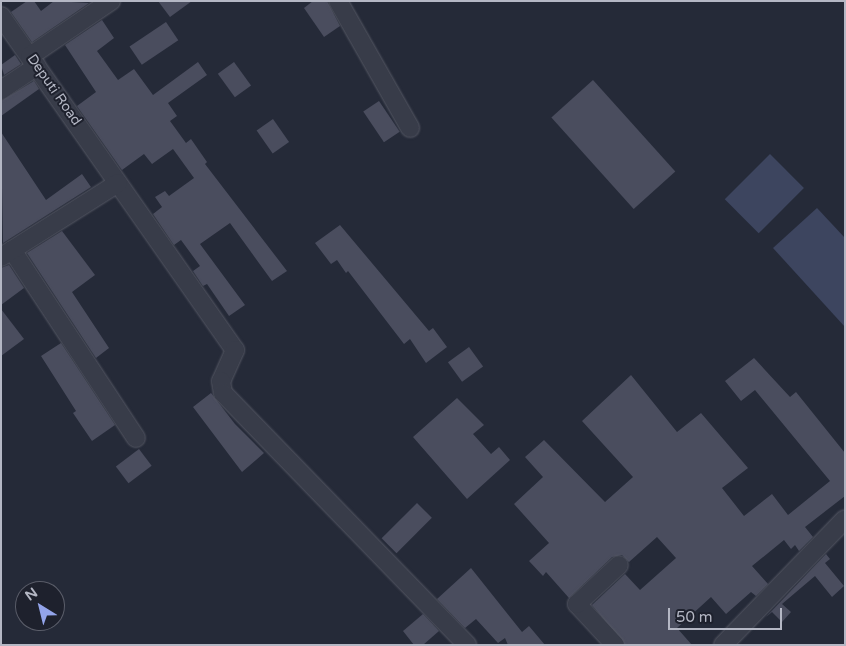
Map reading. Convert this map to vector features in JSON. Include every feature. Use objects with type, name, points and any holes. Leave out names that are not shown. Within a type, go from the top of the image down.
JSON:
[{"type":"street","points":[[1,90],[34,61],[111,1]]},
{"type":"street","points":[[338,1],[410,128]]},
{"type":"street","name":"Deputi Road","points":[[1,16],[107,164],[118,183],[235,350],[221,381],[223,393],[467,645]]},
{"type":"street","points":[[118,183],[7,254],[136,438]]},
{"type":"street","points":[[727,643],[845,519]]},
{"type":"street","points":[[615,645],[577,604],[619,565]]},
{"type":"water","points":[[770,154],[804,188],[759,233],[725,199]]},
{"type":"water","points":[[817,208],[845,238],[845,327],[773,248]]},
{"type":"building","points":[[27,1],[34,1],[41,11],[54,1],[89,3],[32,42],[11,12]]},
{"type":"building","points":[[158,1],[192,1],[170,17]]},
{"type":"building","points":[[313,1],[327,1],[340,26],[324,37],[304,8]]},
{"type":"building","points":[[102,20],[114,38],[97,51],[118,80],[134,69],[153,95],[198,62],[207,75],[168,103],[177,116],[170,121],[186,143],[191,139],[207,162],[205,164],[287,271],[272,281],[230,223],[200,244],[245,305],[229,316],[207,284],[203,286],[193,271],[200,266],[181,240],[174,245],[153,214],[162,207],[155,197],[165,191],[169,196],[194,178],[173,149],[152,164],[144,154],[122,170],[77,106],[96,92],[65,45]]},
{"type":"building","points":[[166,22],[178,40],[142,65],[130,47]]},
{"type":"building","points":[[15,55],[21,64],[4,75],[1,65]]},
{"type":"building","points":[[234,62],[251,85],[235,97],[218,74]]},
{"type":"building","points":[[593,80],[675,171],[634,209],[551,117]]},
{"type":"building","points":[[34,81],[39,89],[1,116],[1,101]]},
{"type":"building","points":[[379,101],[400,132],[384,142],[363,112]]},
{"type":"building","points":[[273,119],[289,142],[273,153],[257,130]]},
{"type":"building","points":[[1,132],[46,200],[82,174],[91,187],[3,243]]},
{"type":"building","points":[[340,225],[429,331],[433,328],[447,347],[426,363],[410,339],[404,344],[348,271],[346,273],[337,260],[331,264],[315,243]]},
{"type":"building","points":[[62,231],[95,275],[72,292],[109,348],[96,358],[27,253]]},
{"type":"building","points":[[9,265],[24,288],[1,305],[1,268]]},
{"type":"building","points":[[1,309],[24,339],[1,356]]},
{"type":"building","points":[[61,343],[115,425],[92,441],[73,413],[76,411],[41,356]]},
{"type":"building","points":[[469,347],[483,366],[462,382],[448,362]]},
{"type":"building","points":[[754,358],[790,397],[796,392],[845,453],[845,496],[805,527],[813,537],[799,551],[795,545],[791,549],[784,540],[752,566],[768,584],[756,596],[751,592],[726,614],[711,597],[677,628],[692,645],[625,645],[592,605],[625,574],[640,590],[676,558],[657,537],[629,562],[622,555],[612,557],[569,598],[546,572],[543,576],[529,561],[549,543],[514,504],[543,477],[525,457],[544,440],[605,502],[633,477],[582,421],[631,375],[677,432],[701,413],[748,468],[722,488],[744,516],[772,494],[788,515],[830,481],[755,390],[741,401],[725,381]]},
{"type":"building","points":[[211,393],[235,424],[264,453],[242,472],[193,407]]},
{"type":"building","points":[[457,398],[484,425],[473,434],[491,454],[499,447],[510,460],[467,499],[413,437]]},
{"type":"building","points":[[139,449],[152,466],[128,483],[116,466]]},
{"type":"building","points":[[417,503],[432,518],[396,553],[382,538]]},
{"type":"building","points":[[826,554],[830,559],[825,563],[844,586],[832,597],[815,576],[782,604],[791,612],[782,622],[772,612],[766,617]]},
{"type":"building","points":[[471,568],[522,632],[529,626],[545,645],[508,645],[505,638],[498,643],[476,619],[465,628],[437,599]]},
{"type":"building","points":[[423,614],[439,631],[423,645],[414,645],[403,631]]}]
